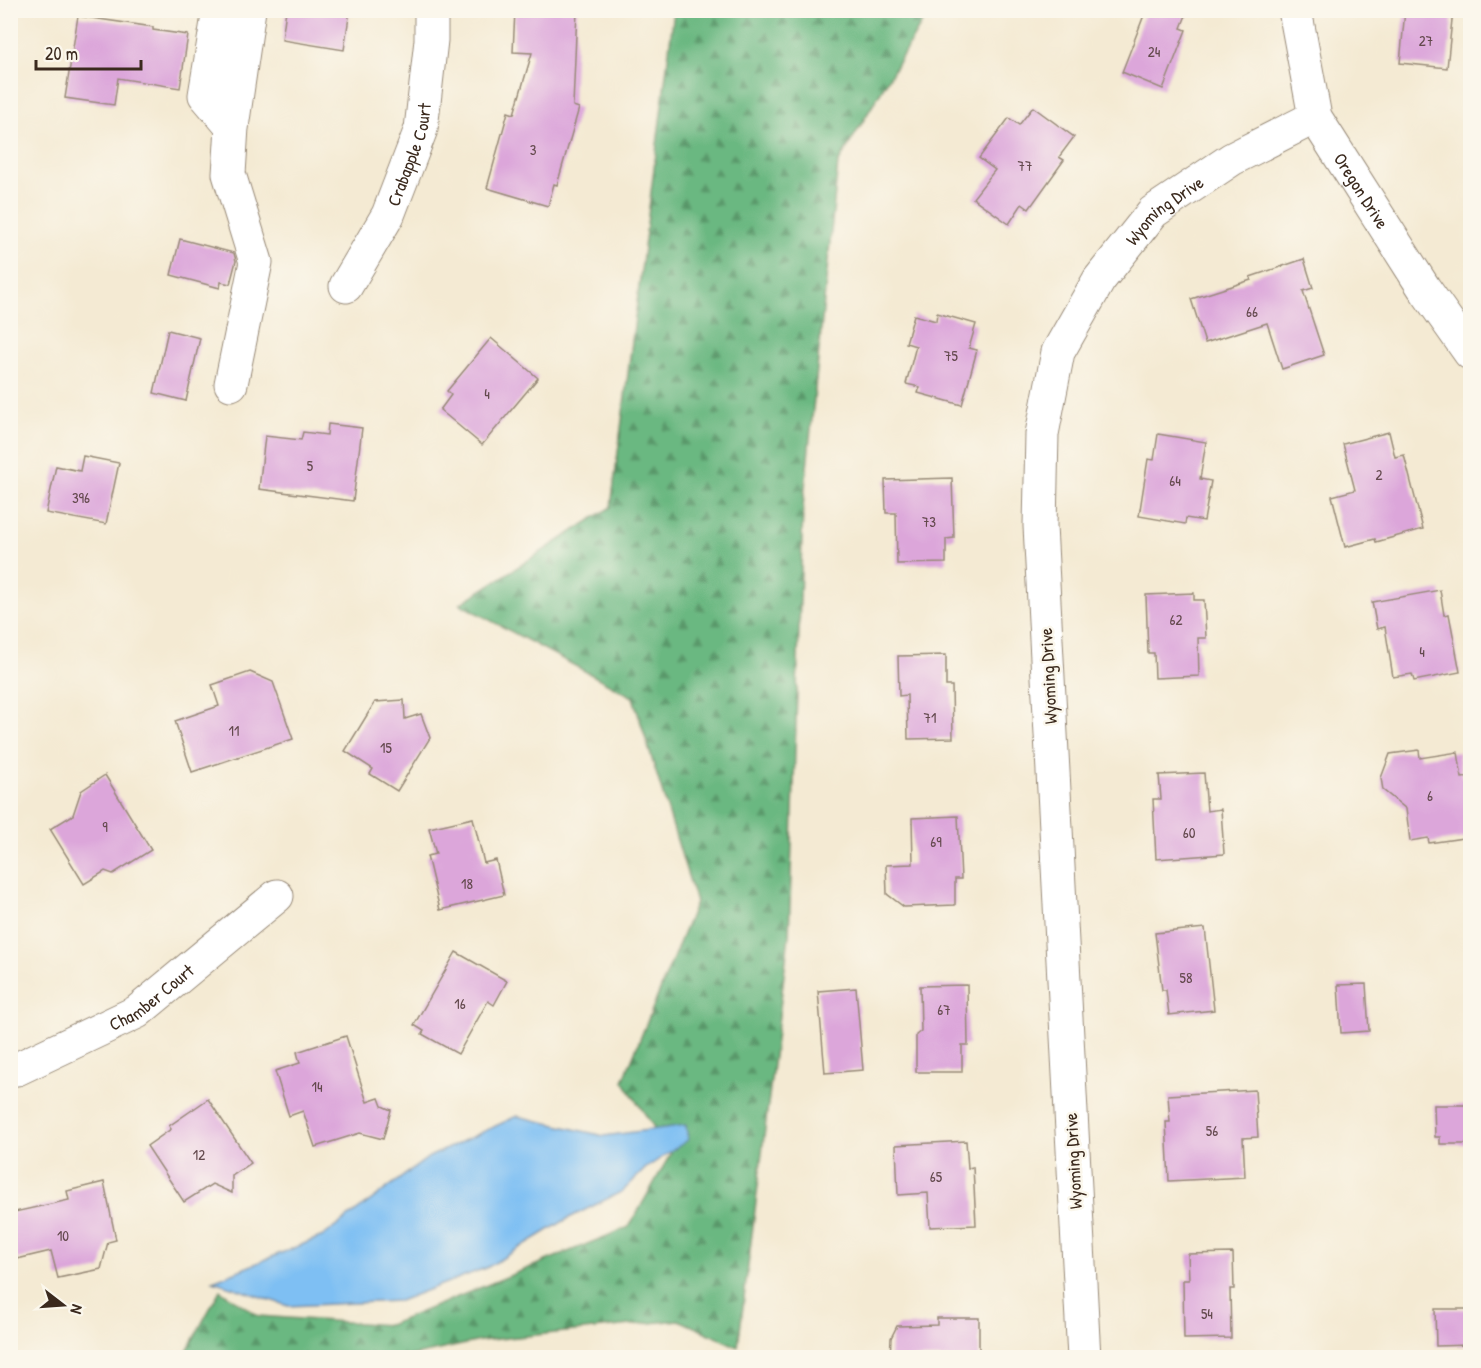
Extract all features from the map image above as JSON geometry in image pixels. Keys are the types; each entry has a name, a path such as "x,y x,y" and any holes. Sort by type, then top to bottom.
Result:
{"street":[{"path":"219,10 205,95 232,127"},
{"path":"231,384 256,262 229,174 232,127 249,10"},
{"name":"Crabapple Court","path":"346,286 388,215 421,129 431,40 431,10"},
{"name":"Oregon Drive","path":"1295,10 1315,117 1424,288 1470,353"},
{"name":"Wyoming Drive","path":"1084,1358 1040,526 1042,434 1058,352 1099,280 1153,212 1233,159 1315,117"},
{"name":"Chamber Court","path":"10,1070 17,1069 137,1012 277,896"}],"green space":[{"path":"674,11 929,11 838,163 803,507 789,935 738,1347 679,1320 480,1341 406,1357 183,1358 220,1290 259,1316 389,1325 629,1227 671,1153 623,1081 696,902 633,697 460,604 611,507"}],"water":[{"path":"517,1116 604,1136 686,1125 688,1140 646,1168 623,1191 567,1219 488,1267 399,1301 288,1306 213,1281 323,1236 429,1157"}],"building":[{"path":"286,10 350,10 344,50 282,40"},
{"path":"515,10 577,10 573,106 579,108 557,185 554,184 548,206 487,188 508,112 514,114 532,53 513,52"},
{"path":"1146,10 1188,10 1181,28 1186,30 1163,89 1122,72"},
{"path":"1405,10 1453,10 1447,68 1400,63"},
{"path":"78,16 153,27 153,30 188,35 180,88 118,78 114,105 65,98"},
{"path":"1033,107 1074,137 1059,157 1064,160 1029,209 1022,204 1009,224 973,198 995,170 979,158 1009,118 1019,125"},
{"path":"180,239 234,253 236,261 230,284 221,282 220,288 171,275"},
{"path":"1304,259 1313,288 1303,291 1324,355 1282,369 1267,323 1205,343 1191,299 1251,280 1250,277"},
{"path":"937,313 976,324 969,348 977,350 962,405 918,393 920,387 906,384 916,346 906,343 914,315 936,321"},
{"path":"168,330 200,338 186,401 154,393"},
{"path":"491,338 538,378 482,445 440,410 451,395 447,391"},
{"path":"328,424 362,428 353,501 259,489 265,436 301,440 303,432 327,435"},
{"path":"1389,432 1395,457 1404,455 1423,529 1376,542 1375,539 1345,547 1332,496 1355,490 1343,444"},
{"path":"1158,434 1206,442 1200,479 1211,481 1204,521 1186,518 1185,524 1139,516 1148,459 1154,460"},
{"path":"83,456 119,463 106,524 46,513 56,466 80,471"},
{"path":"952,478 954,538 946,539 946,563 897,564 896,513 886,513 885,480"},
{"path":"1440,590 1444,615 1449,614 1460,672 1414,681 1412,674 1393,677 1385,627 1377,629 1372,602"},
{"path":"1194,593 1194,600 1204,600 1206,638 1198,638 1199,676 1155,678 1154,653 1148,653 1146,595"},
{"path":"946,655 946,686 952,686 953,738 908,739 907,695 899,696 898,656"},
{"path":"250,672 273,682 293,739 192,772 175,721 219,706 212,685"},
{"path":"404,700 405,719 421,714 430,738 397,791 370,774 373,769 345,751 375,702"},
{"path":"1419,750 1420,758 1458,752 1462,778 1470,777 1470,837 1429,843 1428,838 1410,841 1406,809 1383,790 1381,778 1390,754"},
{"path":"1204,773 1207,811 1221,809 1224,854 1156,859 1153,799 1161,799 1159,775"},
{"path":"105,775 151,850 113,874 105,871 84,884 50,829 73,815 81,791"},
{"path":"958,816 961,879 955,879 955,905 904,907 887,894 886,865 913,864 912,818"},
{"path":"473,818 484,863 496,860 504,895 440,910 427,856 436,854 429,828"},
{"path":"1205,928 1214,1010 1169,1015 1166,990 1162,990 1155,933"},
{"path":"456,952 507,981 494,1005 488,1001 458,1054 422,1034 424,1031 414,1025"},
{"path":"1366,984 1369,1031 1341,1033 1338,985"},
{"path":"967,985 968,1045 962,1045 962,1072 916,1072 916,1035 921,1031 920,986"},
{"path":"856,988 863,1070 825,1073 818,991"},
{"path":"346,1036 367,1102 379,1098 382,1106 391,1110 383,1139 360,1133 315,1147 303,1111 289,1116 275,1071 300,1063 297,1052"},
{"path":"1255,1090 1258,1137 1243,1138 1245,1177 1169,1181 1166,1122 1170,1122 1168,1095"},
{"path":"208,1099 251,1163 232,1176 232,1193 212,1184 184,1202 147,1146 171,1129 169,1126"},
{"path":"1434,1105 1470,1105 1470,1144 1440,1144 1440,1137 1435,1137"},
{"path":"966,1141 968,1168 973,1167 976,1225 930,1227 928,1193 898,1195 896,1145"},
{"path":"104,1182 116,1240 108,1242 101,1269 58,1278 51,1251 17,1259 10,1229 10,1213 69,1200 67,1191"},
{"path":"1233,1253 1234,1289 1230,1289 1231,1338 1184,1339 1183,1280 1189,1280 1188,1254"},
{"path":"1435,1309 1470,1309 1470,1345 1436,1346"},
{"path":"937,1318 979,1318 979,1358 890,1358 891,1338 897,1326 937,1325"}]}
